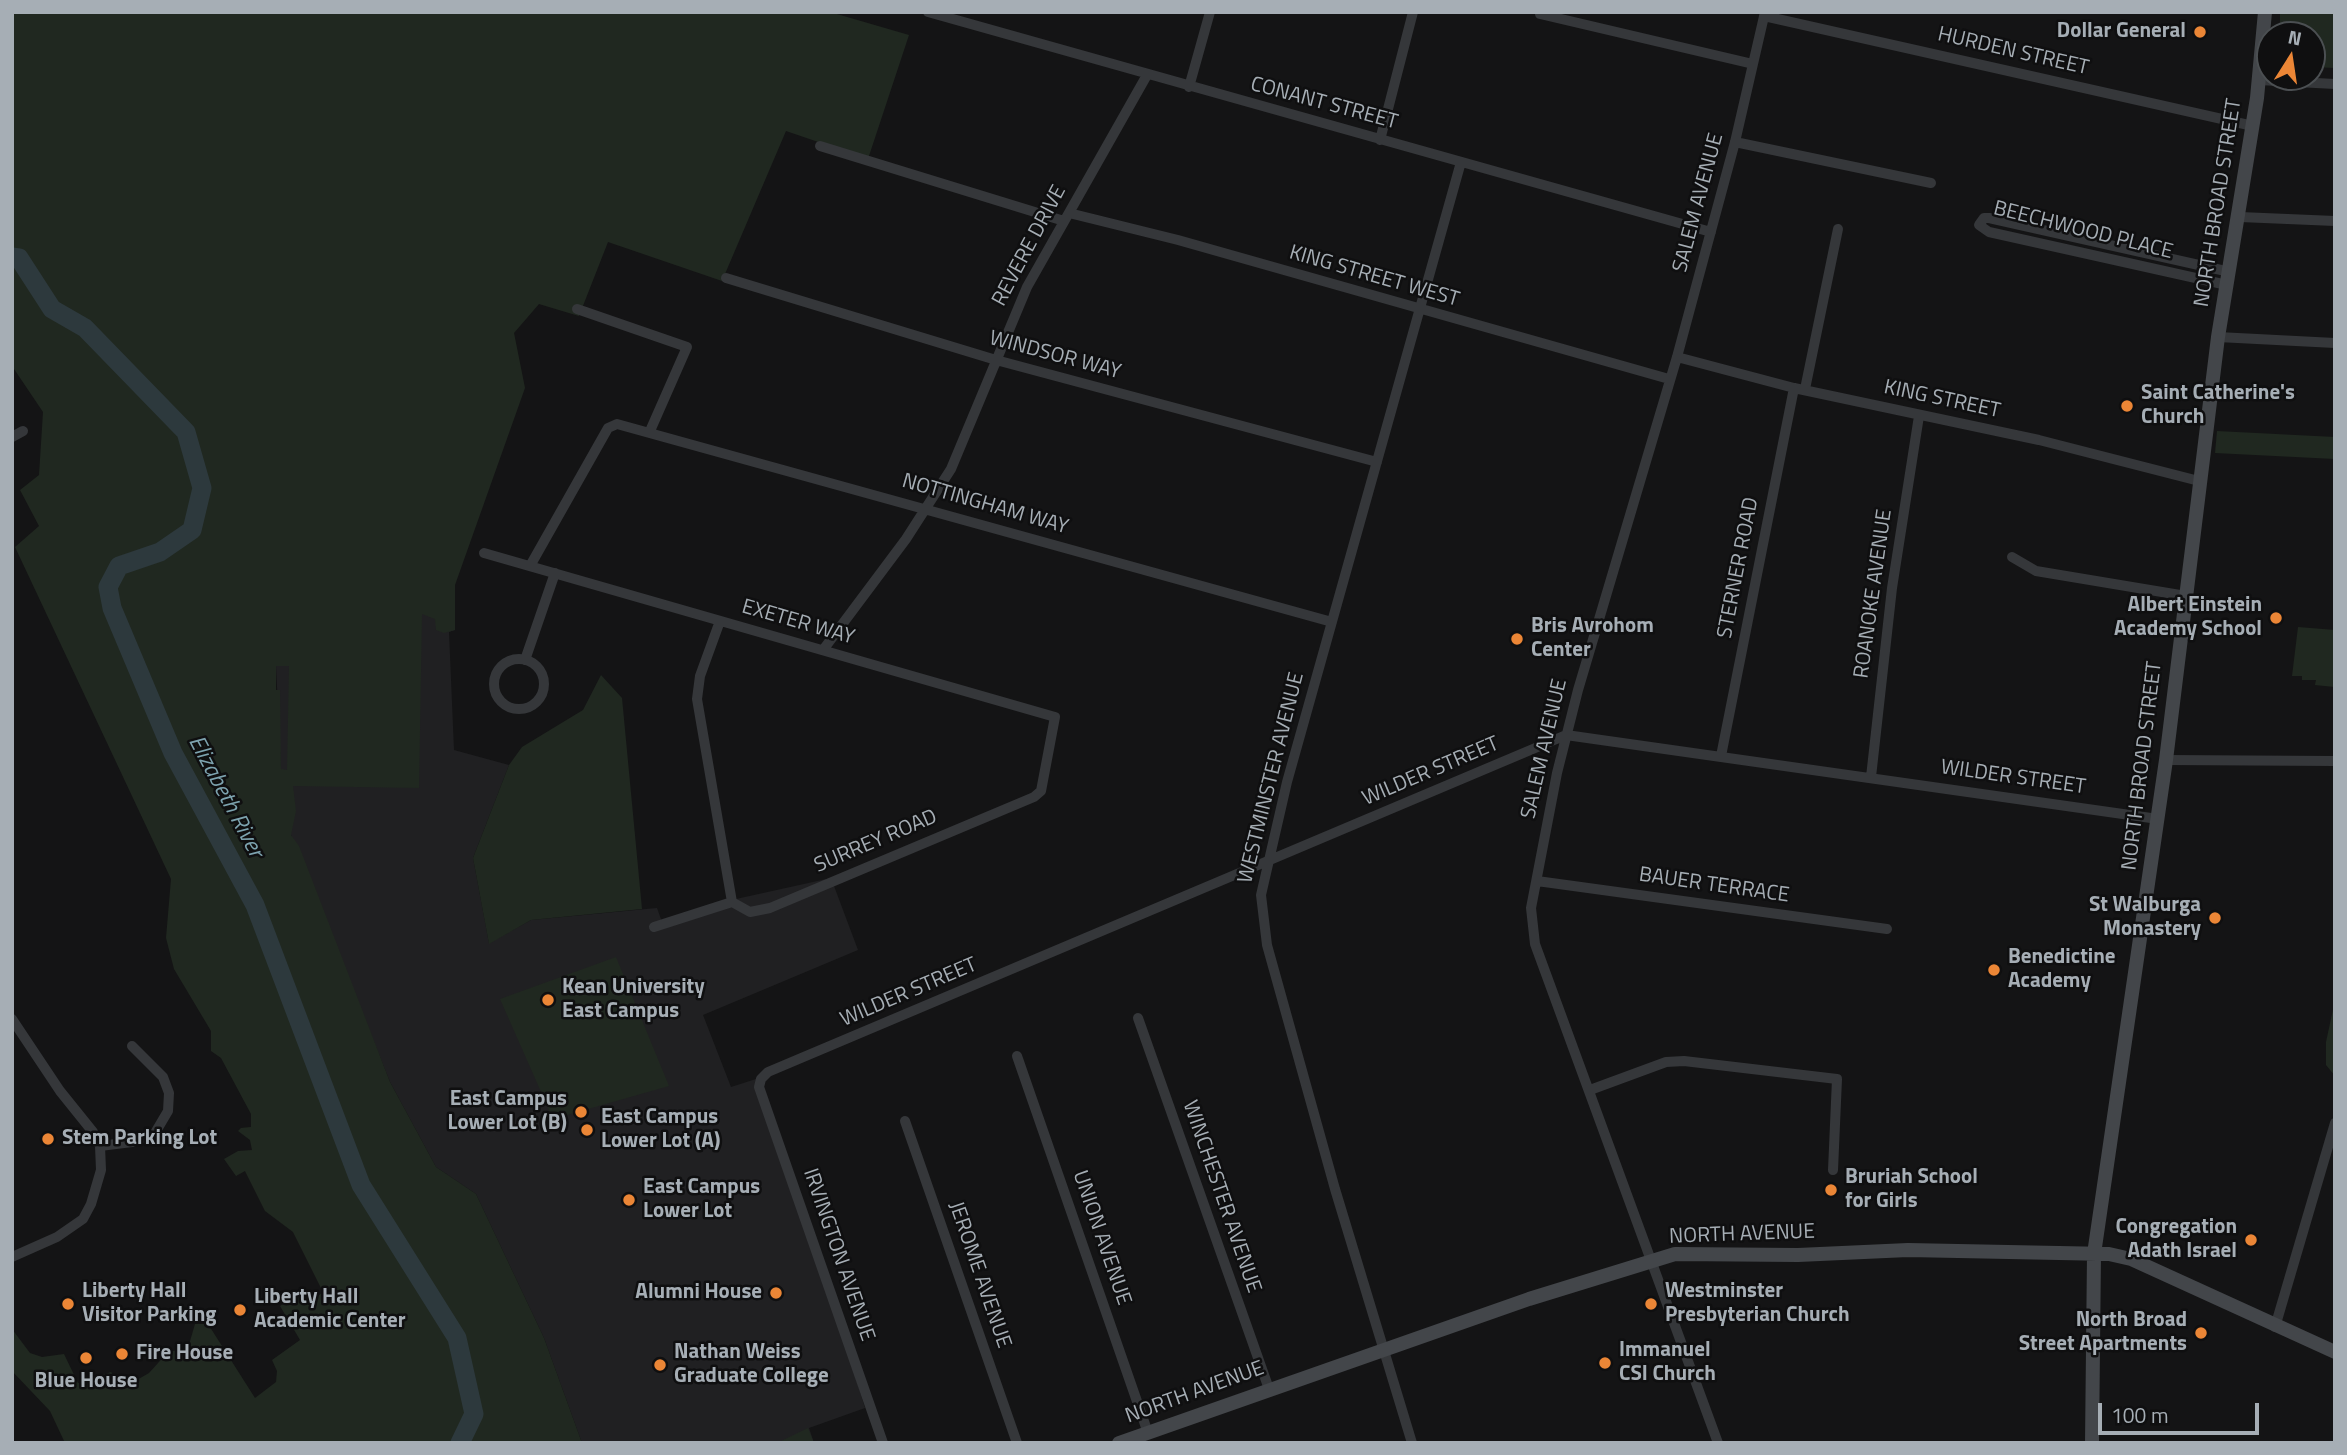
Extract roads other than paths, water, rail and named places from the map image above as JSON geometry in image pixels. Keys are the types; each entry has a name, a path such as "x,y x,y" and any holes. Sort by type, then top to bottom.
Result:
{"main road":[{"name":"NORTH BROAD STREET","path":"2092,1443 2094,1254 2166,760 2218,337 2240,217 2258,91"},
{"name":"NORTH AVENUE","path":"1119,1443 1385,1349 1675,1254 1798,1255 1908,1250 2094,1254 2131,1259 2275,1327 2335,1352"}],"street":[{"name":"CONANT STREET","path":"928,12 955,16 1147,75 1711,232"},
{"path":"1189,87 1210,12"},
{"path":"1380,140 1413,12"},
{"path":"1539,14 1753,64"},
{"name":"SALEM AVENUE","path":"1720,1443 1535,944 1531,908 1566,735 1594,630 1677,357 1735,142 1765,14"},
{"name":"HURDEN STREET","path":"1765,14 2253,126"},
{"name":"REVERE DRIVE","path":"823,650 925,508 967,435 1027,287 1147,75"},
{"path":"1735,142 1931,183"},
{"name":"KING STREET WEST","path":"820,146 1066,217 1178,240 1419,311 1669,379"},
{"name":"WESTMINSTER AVENUE","path":"1412,1443 1335,1189 1267,945 1261,895 1266,862 1461,162"},
{"path":"2240,217 2335,221"},
{"name":"BEECHWOOD PLACE","path":"1984,218 1989,218 2139,252 2229,279 2136,264 2057,247 1989,232 1979,225 1984,218"},
{"name":"STERNER ROAD","path":"1721,756 1799,388 1838,229"},
{"path":"2057,247 2060,234"},
{"path":"2136,264 2139,252"},
{"name":"WINDSOR WAY","path":"726,278 996,360 1377,462"},
{"path":"577,309 687,347 650,431"},
{"path":"2218,337 2335,343"},
{"name":"KING STREET","path":"1677,357 1919,416 2039,440 2199,481"},
{"name":"ROANOKE AVENUE","path":"1871,777 1892,588 1919,416"},
{"name":"NOTTINGHAM WAY","path":"530,566 608,428 617,424 629,425 1332,622"},
{"path":"12,437 23,431"},
{"name":"EXETER WAY","path":"484,553 1055,718"},
{"path":"2012,557 2036,571 2186,596"},
{"path":"525,660 555,573"},
{"path":"654,927 732,902 697,699 700,676 720,621"},
{"path":"525,660 542,674 543,689 529,706 514,708 496,694 495,678 498,671 509,661 525,660"},
{"name":"SURREY ROAD","path":"732,902 750,912 770,908 1034,797 1041,791 1055,718"},
{"name":"WILDER STREET","path":"761,1079 768,1072 1566,735 2158,818"},
{"path":"2166,760 2335,761"},
{"name":"BAUER TERRACE","path":"1536,881 1887,929"},
{"name":"WINCHESTER AVENUE","path":"1138,1018 1269,1389"},
{"path":"12,1019 60,1091 80,1113 100,1146 98,1183 83,1219 57,1237 12,1257"},
{"path":"100,1146 132,1142 155,1133 168,1111 169,1093 163,1077 132,1046"},
{"name":"UNION AVENUE","path":"1017,1056 1142,1437"},
{"path":"1590,1090 1666,1062 1684,1061 1837,1080 1833,1170"},
{"name":"IRVINGTON AVENUE","path":"761,1079 760,1087 883,1443"},
{"name":"JEROME AVENUE","path":"905,1121 1017,1443"},
{"path":"2275,1327 2335,1123"}],"waterway":[{"name":"Elizabeth River","path":"12,257 19,258 52,309 85,328 186,432 202,488 192,530 160,552 119,566 108,587 112,608 173,753 255,905 361,1185 457,1338 474,1414 460,1443"}],"place":[{"name":"Dollar General","path":"2200,32"},
{"name":"Saint Catherine's Church","path":"2127,406"},
{"name":"Albert Einstein Academy School","path":"2276,618"},
{"name":"Bris Avrohom Center","path":"1517,639"},
{"name":"St Walburga Monastery","path":"2215,918"},
{"name":"Benedictine Academy","path":"1994,970"},
{"name":"Kean University East Campus","path":"548,1000"},
{"name":"East Campus Lower Lot (B)","path":"581,1112"},
{"name":"East Campus Lower Lot (A)","path":"587,1130"},
{"name":"Stem Parking Lot","path":"48,1139"},
{"name":"Bruriah School for Girls","path":"1831,1190"},
{"name":"East Campus Lower Lot","path":"629,1200"},
{"name":"Congregation Adath Israel","path":"2251,1240"},
{"name":"Alumni House","path":"776,1293"},
{"name":"Liberty Hall Visitor Parking","path":"68,1304"},
{"name":"Westminster Presbyterian Church","path":"1651,1304"},
{"name":"Liberty Hall Academic Center","path":"240,1310"},
{"name":"North Broad Street Apartments","path":"2201,1333"},
{"name":"Fire House","path":"122,1354"},
{"name":"Blue House","path":"86,1358"},
{"name":"Immanuel CSI Church","path":"1605,1363"},
{"name":"Nathan Weiss Graduate College","path":"660,1365"}]}
